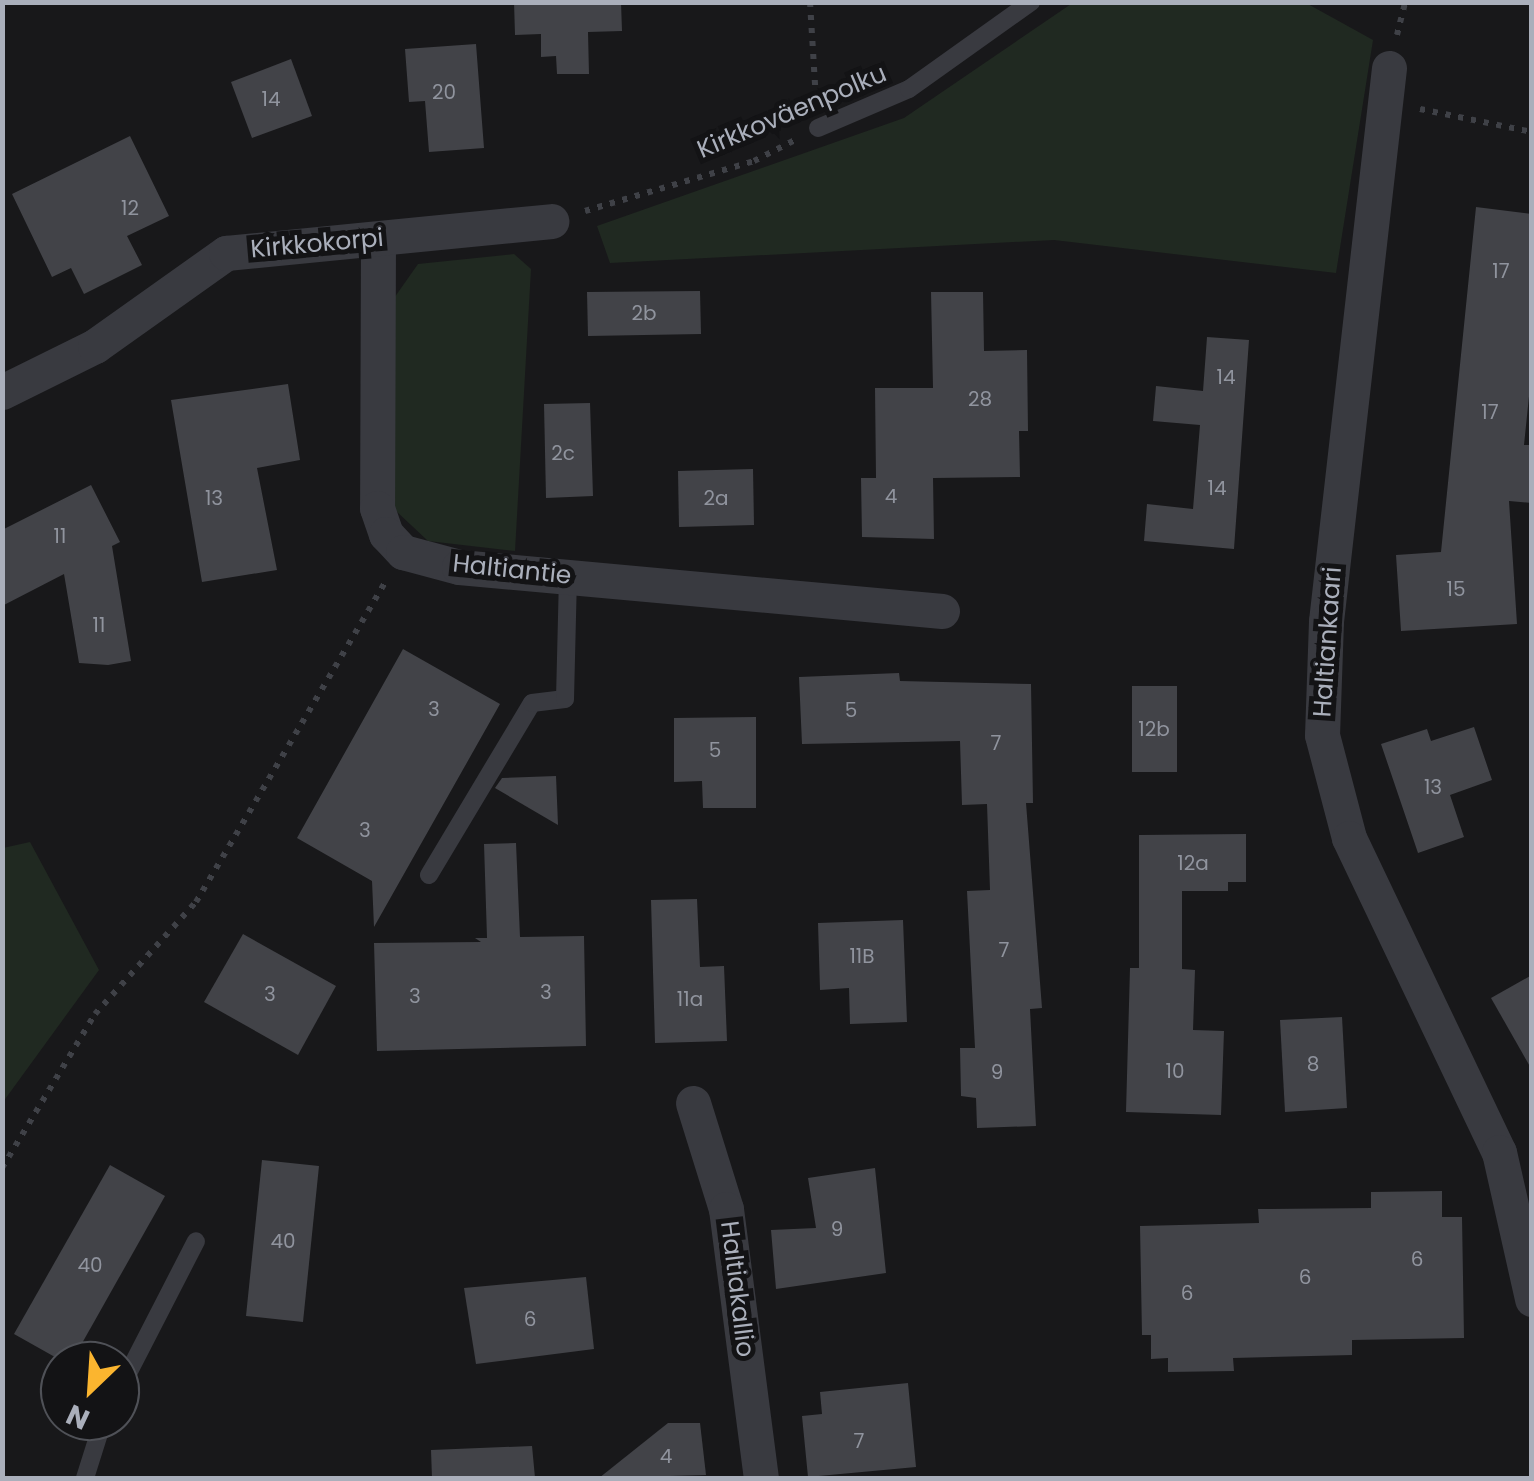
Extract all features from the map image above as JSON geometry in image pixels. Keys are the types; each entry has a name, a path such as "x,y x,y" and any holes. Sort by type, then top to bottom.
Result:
{"street":[{"name":"Haltiankaari","path":"1387,85 1326,621 1322,735 1349,838 1499,1152 1532,1299"},
{"name":"Kirkkokorpi","path":"2,392 95,346 226,253 551,220"},
{"path":"378,239 376,508 386,534 403,552"},
{"name":"Haltiantie","path":"403,552 459,567 942,611"},
{"name":"Haltiakallio","path":"693,1104 726,1209 761,1478"}],"lane":[{"name":"Kirkkoväenpolku","path":"818,128 909,89 1031,2"},
{"path":"429,876 532,703 565,700 568,576"},
{"path":"140,1350 196,1241"},
{"path":"85,1478 97,1441"}],"path":[{"path":"810,2 818,128"},
{"path":"1387,85 1532,132"},
{"name":"Kirkkoväenpolku","path":"551,220 754,161 818,128"},
{"path":"2,1168 95,1014 196,902 403,552"}],"shaded area":[{"path":"1074,2 1306,3 1373,40 1336,273 1054,240 610,263 597,226 904,118"},
{"path":"514,254 531,269 515,551 428,541 395,510 392,301 418,264"},
{"path":"30,842 99,970 3,1102 3,848"}],"building":[{"path":"514,2 621,2 622,31 588,32 589,74 557,74 556,56 541,57 541,34 515,35"},
{"path":"476,44 484,148 429,152 425,101 409,102 405,49"},
{"path":"291,59 312,116 252,138 231,82"},
{"path":"130,136 169,216 127,236 142,265 84,294 71,268 52,277 12,194"},
{"path":"1476,207 1532,214 1532,367 1524,445 1532,445 1532,503 1509,501 1517,624 1401,631 1396,555 1441,552"},
{"path":"700,291 701,334 588,336 587,292"},
{"path":"931,292 983,292 984,351 1027,350 1028,431 1019,431 1020,477 933,478 934,539 862,537 861,478 876,478 875,388 933,388"},
{"path":"1207,337 1249,340 1234,549 1144,541 1147,504 1193,509 1200,425 1153,421 1156,386 1203,391"},
{"path":"288,384 300,460 257,468 277,570 202,582 171,400"},
{"path":"590,403 593,496 546,498 544,404"},
{"path":"753,469 754,525 679,527 678,471"},
{"path":"91,485 120,542 112,546 131,661 108,665 79,663 64,574 2,606 2,530"},
{"path":"403,649 500,704 374,927 372,881 297,838"},
{"path":"899,673 900,681 1031,684 1033,803 1026,803 1042,1008 1030,1009 1036,1126 977,1128 976,1098 961,1096 960,1048 975,1048 967,891 990,890 987,804 962,805 960,741 802,744 799,677"},
{"path":"1132,686 1177,686 1177,772 1132,772"},
{"path":"756,717 756,808 703,808 702,781 674,782 674,718"},
{"path":"1474,727 1492,780 1450,795 1464,837 1418,853 1381,744 1427,729 1431,741"},
{"path":"556,776 558,825 495,788 502,778"},
{"path":"1246,834 1246,882 1228,882 1228,891 1182,891 1182,969 1195,970 1193,1030 1224,1031 1221,1115 1126,1112 1130,968 1139,968 1139,835"},
{"path":"516,843 520,937 584,936 586,1046 377,1051 374,943 481,942 475,938 487,938 484,844"},
{"path":"697,899 700,967 724,966 727,1041 655,1043 651,900"},
{"path":"903,920 907,1022 850,1024 849,988 820,990 818,923"},
{"path":"243,934 336,986 298,1055 204,1002"},
{"path":"1532,975 1532,1070 1491,998"},
{"path":"1342,1017 1347,1108 1285,1112 1280,1020"},
{"path":"262,1160 319,1166 303,1322 246,1316"},
{"path":"110,1165 165,1196 83,1341 40,1341 40,1349 14,1334"},
{"path":"875,1168 886,1273 776,1289 771,1230 816,1228 808,1178"},
{"path":"1442,1191 1442,1217 1462,1217 1464,1338 1352,1340 1352,1355 1233,1358 1234,1371 1168,1372 1168,1358 1151,1359 1151,1335 1142,1335 1140,1226 1259,1223 1258,1209 1371,1208 1371,1192"},
{"path":"586,1277 594,1349 476,1364 464,1288"},
{"path":"908,1383 916,1467 808,1477 802,1416 822,1414 820,1392"},
{"path":"668,1423 700,1423 706,1475 599,1478"},
{"path":"532,1446 535,1478 432,1478 431,1450"}]}
